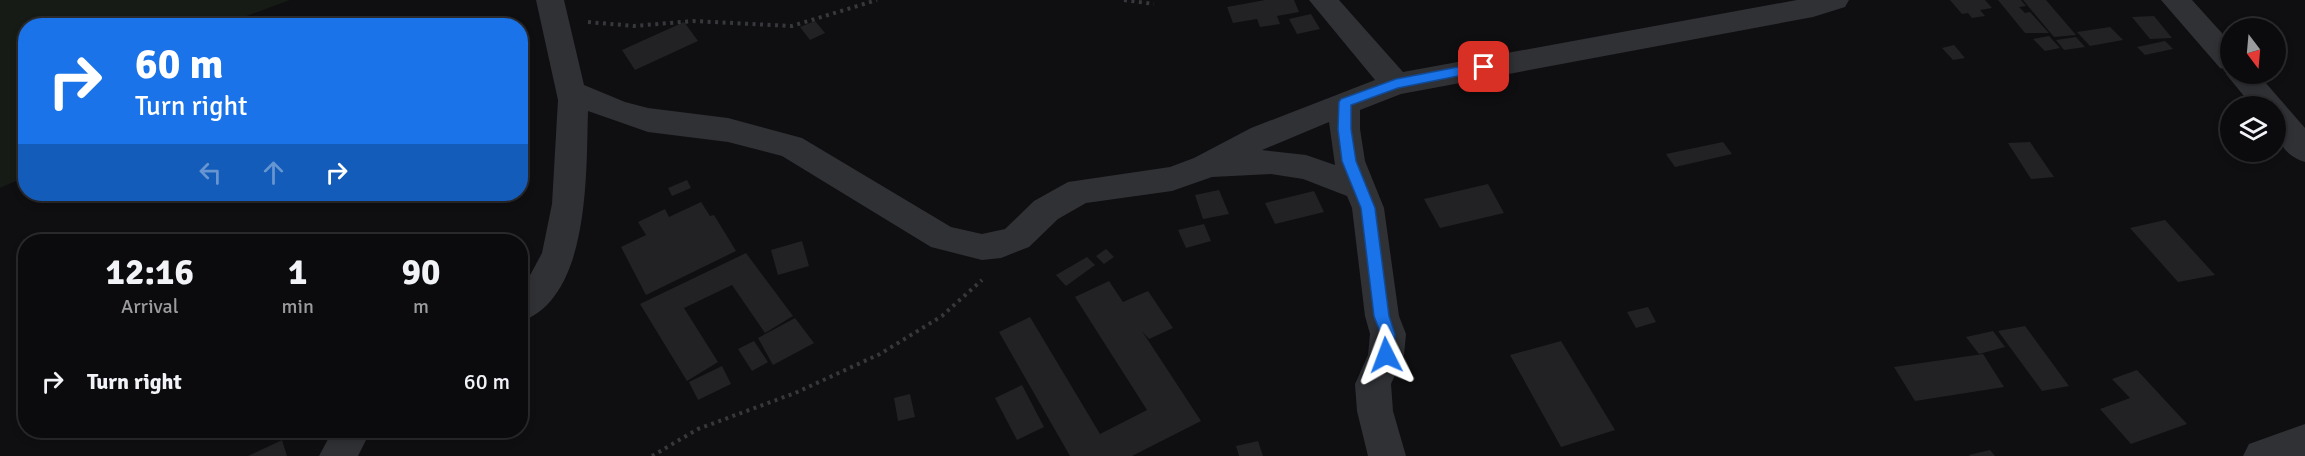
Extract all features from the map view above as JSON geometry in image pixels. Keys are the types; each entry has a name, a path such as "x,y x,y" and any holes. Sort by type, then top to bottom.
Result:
{"street":[{"path":"1323,0 1396,84"},
{"path":"570,91 616,111 648,120 728,130 791,146 943,238 982,247 1001,245 1017,238 1029,229 1046,210 1080,191 1172,179 1205,167 1262,136 1396,84 1813,7 1835,0"},
{"path":"2175,0 2220,49"},
{"path":"528,300 540,289 559,254 568,204 573,100 551,8"},
{"path":"2250,84 2260,96"},
{"path":"1345,102 1344,129 1349,161 1368,208 1382,316 1388,334 1386,355 1373,384 1375,411 1387,456"},
{"path":"2286,126 2305,150"},
{"path":"1205,167 1271,162 1306,167 1359,187"},
{"path":"338,456 348,438"},
{"path":"2262,456 2305,441"}],"path":[{"path":"551,8 595,23 634,26 693,21 792,26 877,0"},
{"path":"1124,0 1154,4"},
{"path":"652,456 698,429 795,393 880,354 942,316 996,267 1017,238"}],"shaded area":[{"path":"0,0 290,0 241,18 18,18 18,180 0,188"}],"building":[{"path":"1265,0 1294,0 1299,12 1277,16 1280,24 1260,27 1257,19 1233,23 1227,7"},
{"path":"1950,0 1985,0 1992,8 1980,10 1985,16 1972,18 1968,13 1962,14"},
{"path":"1998,0 2021,0 2026,6 2019,7 2025,13 2030,12 2049,33 2025,33"},
{"path":"2023,0 2046,0 2076,35 2054,37"},
{"path":"1311,14 1320,29 1297,34 1289,19"},
{"path":"2154,16 2172,38 2150,39 2132,17"},
{"path":"815,21 825,33 810,40 800,27"},
{"path":"684,22 698,41 635,70 622,50"},
{"path":"2110,27 2123,40 2090,46 2077,32"},
{"path":"2049,36 2060,48 2045,51 2033,39"},
{"path":"2076,37 2085,47 2064,50 2056,40"},
{"path":"2165,41 2173,49 2145,55 2137,47"},
{"path":"1954,45 1965,58 1953,60 1942,48"},
{"path":"1723,142 1732,154 1675,167 1666,154"},
{"path":"2030,142 2054,177 2031,179 2008,143"},
{"path":"687,180 691,188 672,196 668,188"},
{"path":"1488,184 1504,213 1440,228 1424,199"},
{"path":"1219,190 1229,214 1203,219 1195,195"},
{"path":"1314,191 1324,212 1275,224 1265,203"},
{"path":"701,202 710,216 714,215 736,251 646,295 621,247 646,235 638,222 665,209 669,217"},
{"path":"2165,220 2215,275 2178,282 2130,228"},
{"path":"1204,224 1211,241 1186,248 1178,230"},
{"path":"802,241 809,266 778,275 771,250"},
{"path":"1106,249 1114,257 1104,264 1096,256"},
{"path":"746,253 793,316 765,333 732,285 684,308 718,362 687,381 640,304"},
{"path":"1087,257 1095,265 1066,286 1056,275"},
{"path":"1109,281 1123,302 1148,291 1173,328 1149,339 1142,331 1201,421 1132,456 1070,456 999,332 1030,317 1100,434 1147,410 1075,297"},
{"path":"1648,307 1656,322 1636,328 1627,312"},
{"path":"795,318 814,343 773,365 758,338"},
{"path":"2025,326 2069,386 2042,391 1998,331"},
{"path":"1993,331 2005,347 1979,354 1966,337"},
{"path":"754,341 768,362 752,371 738,349"},
{"path":"1561,341 1615,430 1561,447 1510,355"},
{"path":"1983,354 2004,387 1915,401 1894,367"},
{"path":"722,366 731,384 698,400 689,382"},
{"path":"2137,370 2187,424 2131,444 2100,409 2130,398 2112,379"},
{"path":"1022,385 1044,427 1017,440 995,398"},
{"path":"910,394 915,417 898,421 894,398"},
{"path":"282,440 287,456 248,456"},
{"path":"1258,441 1263,456 1239,456 1236,446"},
{"path":"1990,450 1995,456 1969,455"}],"route":[{"path":"1386,355 1388,334 1382,316 1368,208 1349,161 1344,129 1345,102 1396,84 1484,67"}]}
